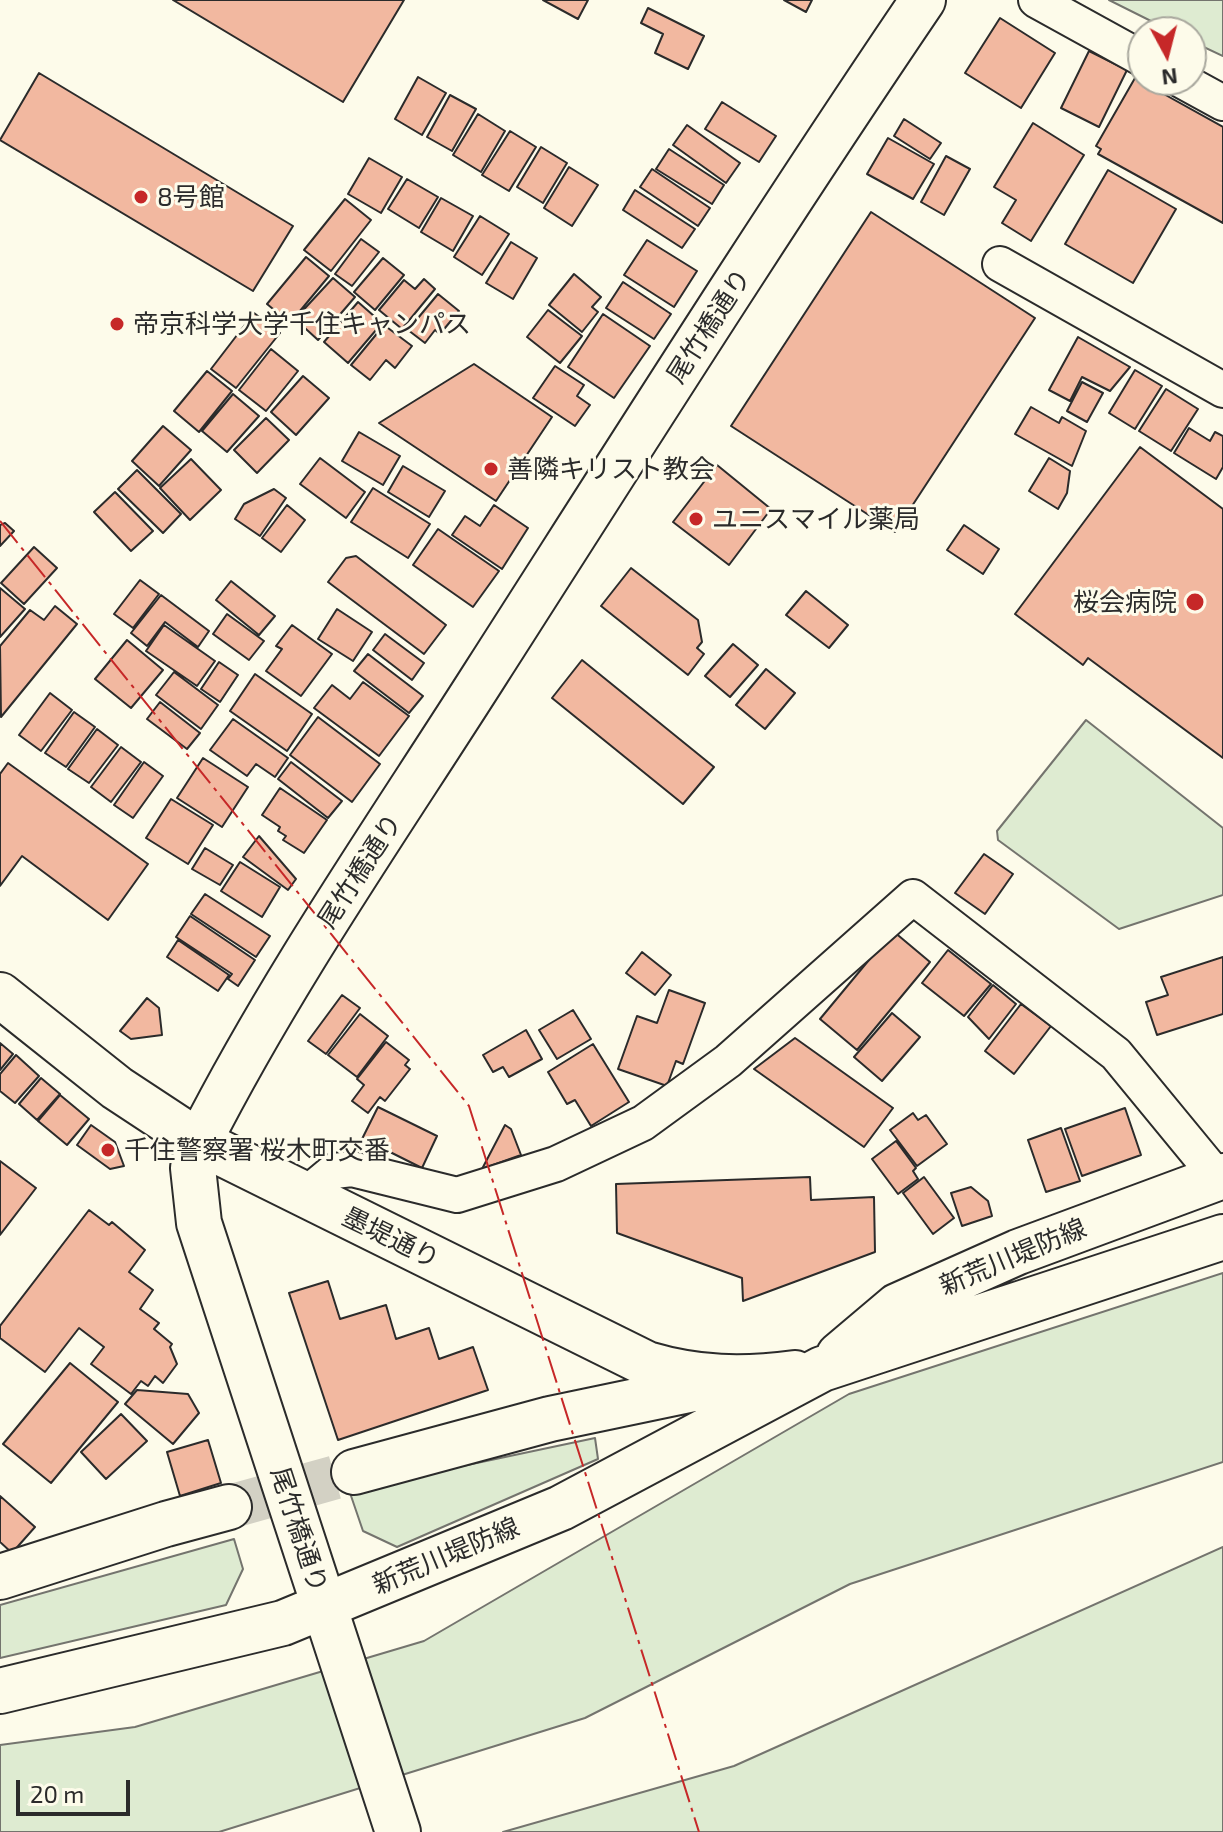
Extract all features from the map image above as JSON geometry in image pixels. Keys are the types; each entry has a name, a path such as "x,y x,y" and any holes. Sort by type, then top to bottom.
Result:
{"main road":[{"name":"尾竹橋通り","path":"398,1832 199,1223 193,1168 199,1142 241,1060 331,916 820,152 923,0"},
{"name":"墨堤通り","path":"0,995 117,1088 199,1142 647,1364 705,1378 742,1380 822,1369"},
{"name":"新荒川堤防線","path":"822,1369 897,1306 1031,1247 1220,1177"},
{"name":"新荒川堤防線","path":"0,1691 231,1638 324,1607 561,1508 822,1369 1223,1237"},
{"path":"354,1472 550,1419 742,1380"},
{"path":"0,1577 138,1532 229,1507"}],"street":[{"path":"1036,0 1127,50"},
{"path":"1000,264 1223,390"},
{"path":"304,1196 334,1171 352,1169 457,1195 556,1164 643,1123 728,1061 913,897 1116,1054 1220,1177"}],"green space":[{"path":"1109,0 1223,0 1223,56 1207,48 1207,16 1141,16"},
{"path":"1086,720 1223,828 1223,895 1119,929 998,840 997,831"},
{"path":"1223,1273 1223,1462 850,1584 585,1718 219,1832 0,1832 0,1745 135,1727 424,1641 849,1394"},
{"path":"595,1438 598,1459 397,1547 363,1531 349,1490"},
{"path":"234,1539 243,1569 226,1605 0,1658 0,1605"},
{"path":"1223,1547 1223,1832 503,1832 734,1766"}],"building":[{"path":"173,0 404,0 343,102"},
{"path":"543,0 588,0 578,19"},
{"path":"784,0 812,0 806,12"},
{"path":"648,8 704,36 688,69 655,53 663,34 641,23"},
{"path":"1000,18 1055,53 1021,108 965,73"},
{"path":"1089,51 1127,70 1099,127 1061,108"},
{"path":"39,73 293,226 253,291 0,140"},
{"path":"418,77 446,93 422,135 395,119"},
{"path":"1127,92 1127,96 1167,96 1223,127 1223,223 1098,154 1101,149 1096,146"},
{"path":"450,95 476,109 452,151 427,137"},
{"path":"722,102 776,136 759,162 705,129"},
{"path":"478,114 505,131 481,172 453,155"},
{"path":"904,119 941,143 930,159 894,136"},
{"path":"1033,123 1084,155 1031,241 1002,223 1016,200 994,187"},
{"path":"687,125 740,163 726,183 673,145"},
{"path":"510,131 536,147 509,191 482,175"},
{"path":"888,138 934,164 913,199 867,174"},
{"path":"541,147 567,163 543,203 517,187"},
{"path":"669,149 724,185 712,204 656,169"},
{"path":"946,156 970,169 944,215 921,202"},
{"path":"369,158 402,177 381,213 348,194"},
{"path":"569,167 598,185 572,226 544,208"},
{"path":"652,169 710,208 698,226 640,187"},
{"path":"1108,170 1176,209 1133,283 1065,244"},
{"path":"407,179 438,197 419,228 388,209"},
{"path":"635,190 695,229 682,248 623,210"},
{"path":"441,198 473,216 453,251 421,232"},
{"path":"345,199 371,220 331,271 304,250"},
{"path":"871,212 1035,318 895,532 731,426"},
{"path":"480,216 509,234 482,275 454,257"},
{"path":"361,239 379,252 352,286 335,274"},
{"path":"647,240 697,271 674,307 624,275"},
{"path":"511,242 537,258 513,299 486,283"},
{"path":"306,257 329,276 290,323 267,304"},
{"path":"383,258 404,275 375,310 354,292"},
{"path":"574,274 601,297 592,307 598,312 582,332 549,305"},
{"path":"333,278 355,297 318,340 295,319"},
{"path":"424,279 435,289 402,329 379,310 404,280 415,289"},
{"path":"623,282 671,314 654,339 606,308"},
{"path":"438,294 459,311 440,334 435,330 425,343 408,330"},
{"path":"358,302 382,323 348,363 324,342"},
{"path":"548,310 582,336 560,363 527,337"},
{"path":"254,313 280,333 236,388 211,369"},
{"path":"603,314 650,346 614,398 568,367"},
{"path":"384,325 412,346 395,368 386,360 370,380 351,365"},
{"path":"1078,337 1130,367 1110,391 1082,377 1070,401 1049,390"},
{"path":"271,349 298,371 266,411 239,390"},
{"path":"474,364 552,417 496,501 379,423"},
{"path":"555,366 584,385 577,396 590,405 575,426 533,398"},
{"path":"1135,370 1162,386 1135,429 1109,413"},
{"path":"207,371 232,391 199,432 174,411"},
{"path":"303,376 329,398 296,435 271,412"},
{"path":"1082,382 1103,393 1087,422 1067,411"},
{"path":"1166,389 1198,409 1171,451 1139,431"},
{"path":"233,394 259,416 227,452 202,431"},
{"path":"1031,407 1059,423 1062,417 1086,431 1072,466 1015,434"},
{"path":"266,418 289,440 257,473 234,450"},
{"path":"163,426 191,450 159,486 132,461"},
{"path":"1189,428 1210,441 1215,432 1223,436 1223,467 1216,479 1174,453"},
{"path":"359,432 400,456 383,485 342,461"},
{"path":"1140,447 1223,509 1223,758 1088,658 1083,665 1015,614"},
{"path":"320,458 365,492 346,518 300,484"},
{"path":"1049,458 1070,471 1067,493 1058,509 1029,491"},
{"path":"191,459 221,490 190,520 160,488"},
{"path":"717,465 771,509 729,565 673,522"},
{"path":"403,466 445,491 429,517 388,492"},
{"path":"137,470 181,514 163,533 118,489"},
{"path":"373,488 430,524 408,558 351,522"},
{"path":"274,489 286,498 260,536 235,519 244,504"},
{"path":"115,492 153,531 131,551 94,512"},
{"path":"287,505 305,520 281,552 262,538"},
{"path":"494,505 528,528 502,569 452,535 465,516 480,526"},
{"path":"5,523 14,531 0,546 0,525"},
{"path":"964,525 999,549 983,574 947,550"},
{"path":"438,529 499,571 473,607 413,565"},
{"path":"34,547 57,568 24,604 1,583"},
{"path":"356,556 446,625 424,654 328,582 346,558"},
{"path":"631,568 698,620 702,642 697,648 704,654 688,675 601,606"},
{"path":"140,580 159,594 133,628 114,614"},
{"path":"231,581 275,616 259,635 216,600"},
{"path":"0,588 25,609 0,637"},
{"path":"806,591 848,625 829,648 786,615"},
{"path":"161,595 209,631 198,647 165,622 147,646 131,633"},
{"path":"55,606 77,624 1,717 0,646 30,610 44,620"},
{"path":"337,609 372,632 353,661 318,639"},
{"path":"227,614 264,641 249,660 213,634"},
{"path":"164,625 215,661 197,686 146,651"},
{"path":"292,625 332,654 301,696 266,671 282,649 276,646"},
{"path":"385,634 424,663 412,680 373,650"},
{"path":"127,640 163,670 131,708 95,679"},
{"path":"733,644 758,665 730,697 705,676"},
{"path":"368,654 423,696 409,713 354,671"},
{"path":"582,660 714,767 683,804 552,698"},
{"path":"219,662 238,675 220,702 201,689"},
{"path":"766,669 795,693 765,729 736,705"},
{"path":"174,672 218,705 201,729 156,695"},
{"path":"255,674 312,714 287,751 230,711"},
{"path":"363,682 409,716 379,756 314,708 332,685 350,699"},
{"path":"50,693 72,710 41,751 19,735"},
{"path":"160,702 200,733 187,749 147,719"},
{"path":"74,712 95,727 66,767 45,753"},
{"path":"318,717 380,764 352,802 290,755"},
{"path":"233,719 288,758 275,777 256,764 247,776 210,750"},
{"path":"97,729 118,745 89,783 68,769"},
{"path":"121,747 141,762 111,802 91,787"},
{"path":"203,758 248,787 222,827 177,798"},
{"path":"144,762 163,776 133,818 114,805"},
{"path":"291,762 342,801 328,818 278,779"},
{"path":"8,763 148,864 108,920 22,856 0,886 0,774"},
{"path":"280,788 327,820 304,853 283,840 286,836 278,831 280,827 262,815"},
{"path":"171,799 213,825 188,864 146,838"},
{"path":"259,836 296,879 288,890 243,857"},
{"path":"205,848 233,865 220,885 192,869"},
{"path":"984,854 1013,874 985,914 955,893"},
{"path":"240,862 280,887 262,917 221,891"},
{"path":"205,894 270,936 256,957 191,914"},
{"path":"190,916 255,960 238,986 228,979 232,974 176,937"},
{"path":"893,931 930,962 857,1050 820,1019"},
{"path":"178,940 229,975 218,991 167,957"},
{"path":"948,950 991,984 964,1016 922,983"},
{"path":"642,952 671,975 655,995 626,973"},
{"path":"1223,957 1223,1014 1157,1035 1146,1002 1168,995 1161,977"},
{"path":"993,985 1016,1004 989,1039 968,1017"},
{"path":"669,990 705,1003 683,1064 676,1061 667,1086 618,1069 637,1016 657,1023"},
{"path":"342,995 360,1008 326,1054 308,1041"},
{"path":"147,998 159,1008 162,1035 131,1039 120,1031"},
{"path":"1021,1004 1051,1026 1014,1074 985,1051"},
{"path":"573,1010 591,1039 557,1059 539,1030"},
{"path":"892,1013 920,1037 882,1081 854,1057"},
{"path":"360,1014 388,1036 357,1077 328,1055"},
{"path":"526,1030 542,1059 509,1077 503,1067 493,1072 483,1055"},
{"path":"795,1038 893,1108 864,1147 754,1069"},
{"path":"386,1042 409,1060 405,1065 410,1069 385,1101 380,1097 368,1113 352,1101 364,1085 357,1079"},
{"path":"0,1043 13,1054 0,1070"},
{"path":"593,1044 629,1102 591,1126 575,1100 567,1104 548,1072"},
{"path":"16,1055 39,1076 15,1103 0,1091 0,1074"},
{"path":"41,1078 60,1094 37,1120 19,1104"},
{"path":"60,1095 89,1119 67,1145 38,1121"},
{"path":"378,1107 437,1136 422,1168 384,1149 379,1157 358,1147"},
{"path":"1125,1108 1141,1155 1082,1176 1065,1129"},
{"path":"913,1113 918,1120 926,1115 947,1144 917,1166 890,1130"},
{"path":"91,1125 115,1142 124,1166 110,1169 77,1145"},
{"path":"505,1125 511,1129 521,1155 482,1169"},
{"path":"1061,1128 1080,1181 1046,1192 1028,1140"},
{"path":"896,1141 916,1168 913,1171 918,1179 898,1194 872,1159"},
{"path":"0,1161 36,1188 0,1235"},
{"path":"810,1177 811,1200 874,1197 875,1252 743,1301 742,1278 617,1233 616,1184"},
{"path":"924,1177 954,1218 933,1234 903,1193"},
{"path":"971,1187 988,1201 992,1216 962,1226 951,1193"},
{"path":"89,1210 109,1225 112,1222 145,1250 129,1272 153,1290 140,1309 159,1323 154,1329 172,1344 170,1347 177,1364 163,1383 155,1376 148,1386 141,1381 131,1394 91,1364 104,1347 79,1328 45,1372 0,1338 0,1326"},
{"path":"328,1281 340,1319 386,1305 396,1339 429,1328 439,1359 473,1347 488,1390 338,1440 289,1293"},
{"path":"70,1363 118,1402 51,1483 3,1444"},
{"path":"137,1390 188,1394 199,1413 173,1444 125,1404"},
{"path":"121,1414 147,1441 106,1479 81,1452"},
{"path":"208,1440 221,1483 180,1496 167,1452"},
{"path":"0,1496 35,1527 12,1553 0,1542"}],"tunnel":[{"path":"229,1507 354,1472"}],"power":[{"path":"0,521 469,1106 699,1832"}],"place":[{"name":"8号館","path":"141,197"},
{"name":"帝京科学大学千住キャンパス","path":"117,324"},
{"name":"善隣キリスト教会","path":"491,469"},
{"name":"ユニスマイル薬局","path":"696,519"},
{"name":"桜会病院","path":"1195,602"},
{"name":"千住警察署 桜木町交番","path":"108,1150"}]}
